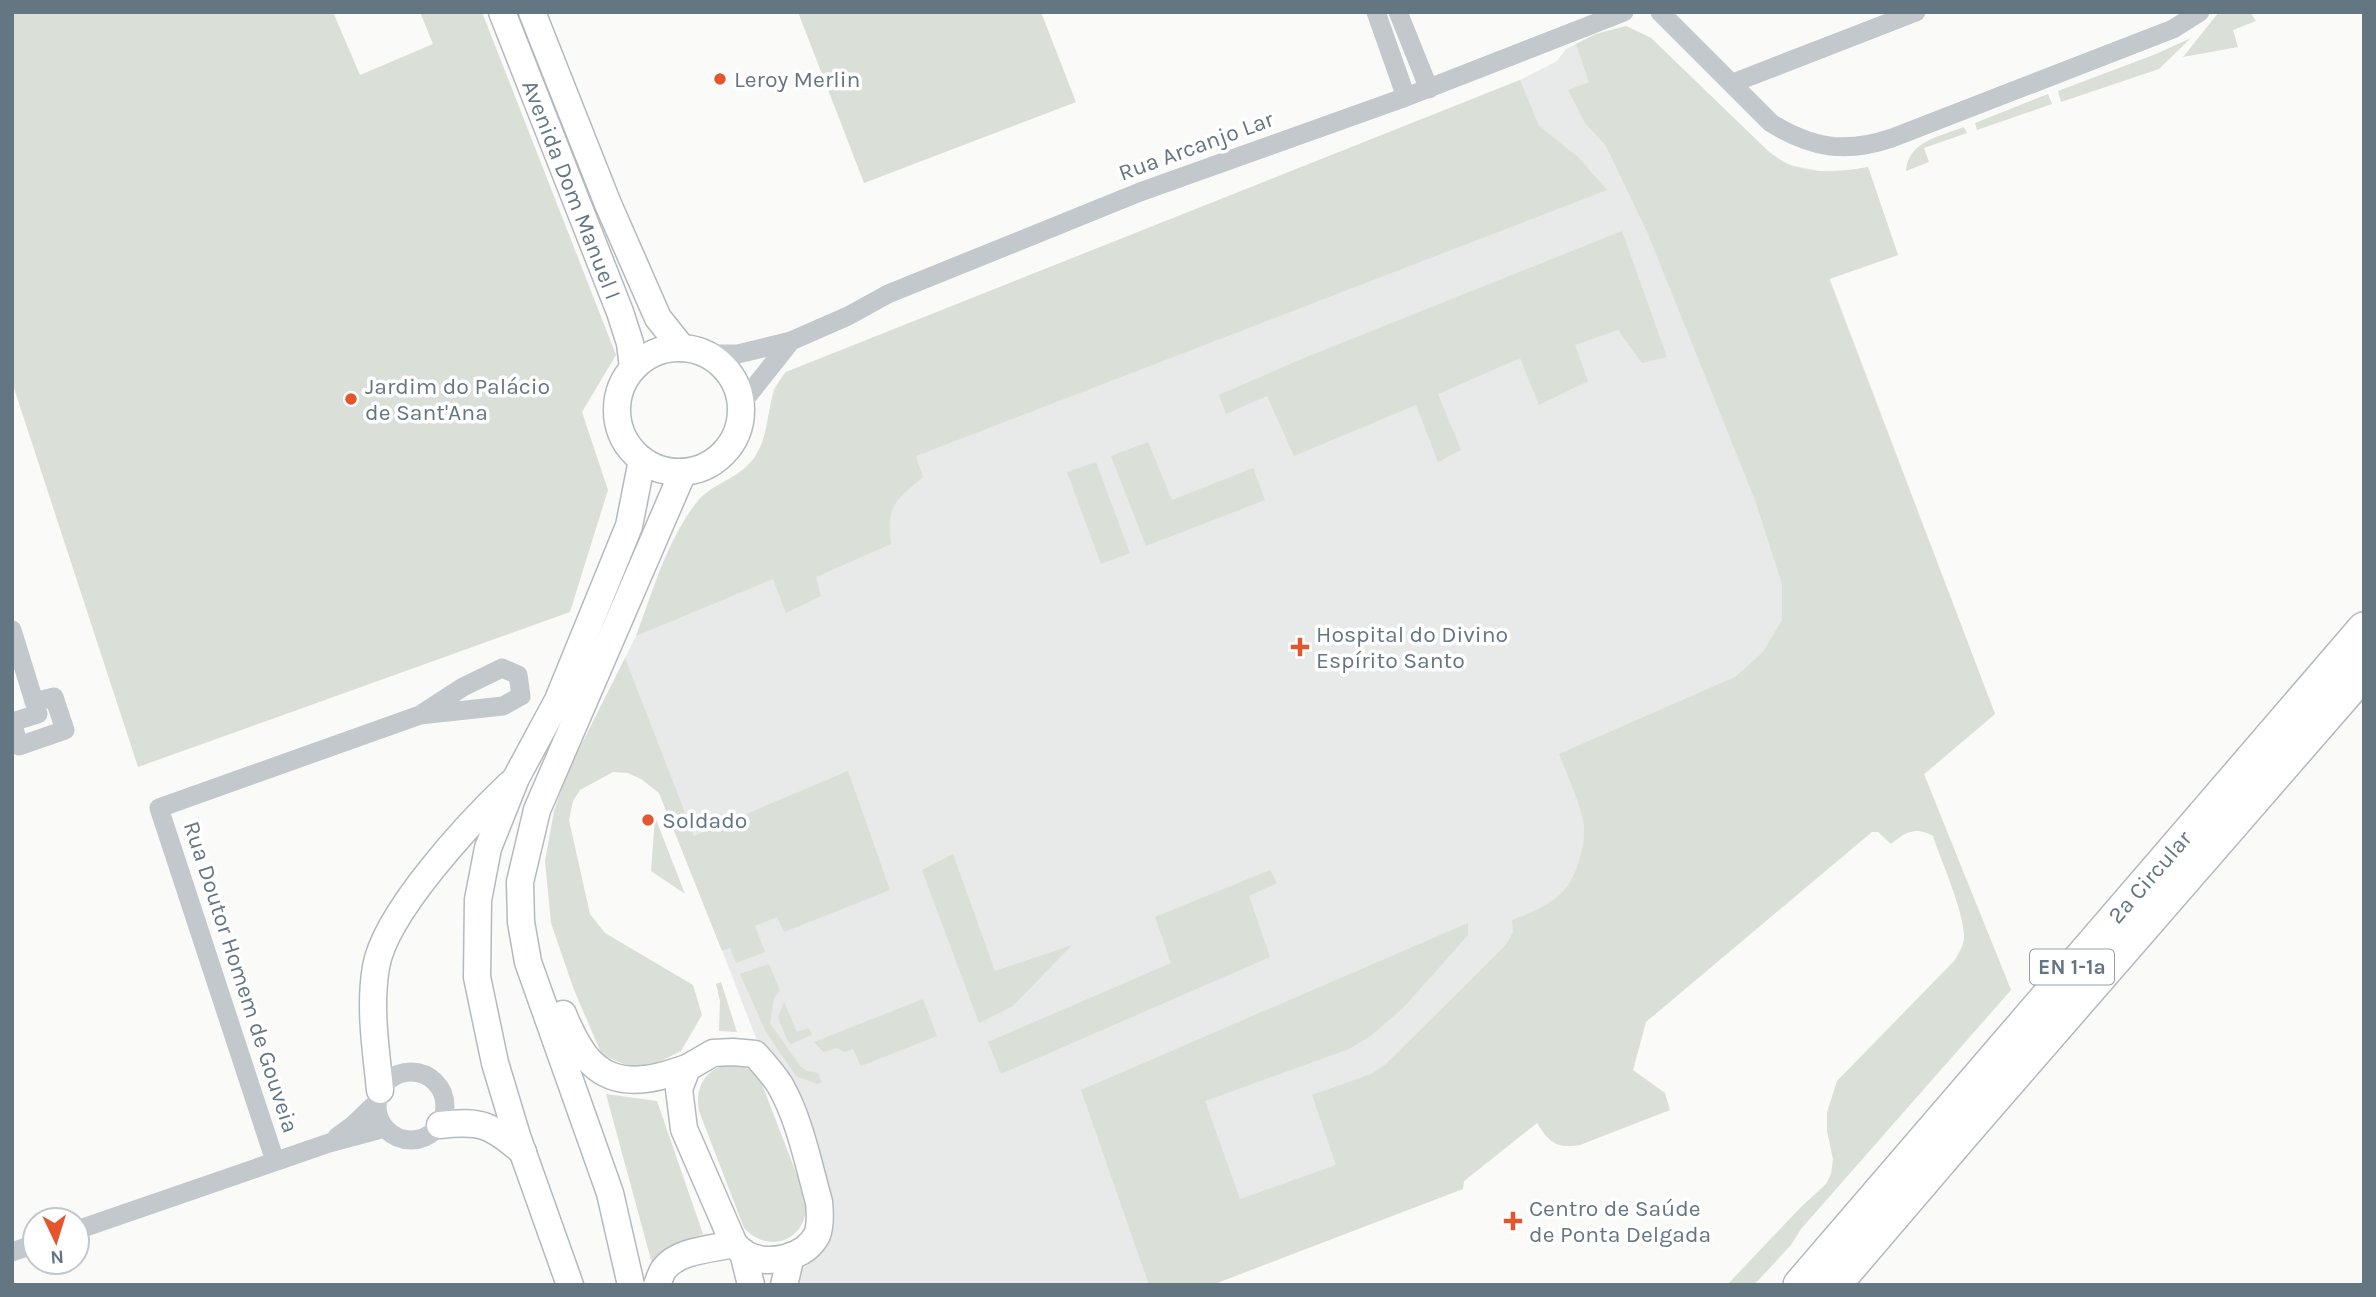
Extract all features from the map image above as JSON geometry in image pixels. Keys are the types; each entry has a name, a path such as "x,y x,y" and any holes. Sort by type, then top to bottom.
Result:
{"highway":[{"name":"2ª Circular","path":"1800,1285 2364,629"},
{"name":"2ª Circular","path":"1834,1285 2364,672"}],"main road":[{"name":"Avenida Dom Manuel I","path":"502,12 620,312 630,343 633,368"},
{"name":"Avenida Dom Manuel I","path":"533,12 608,204 658,318 682,348"},
{"path":"682,348 707,354 724,366 736,383 742,403 741,423 733,442 720,457 703,468 683,472 662,470 642,460 628,445 619,426 617,406 622,386 633,368 647,357 664,350 682,348"},
{"path":"570,1285 495,1063 477,977 478,900 488,848 516,778 558,700 629,526 642,460"},
{"path":"631,1285 610,1193 528,962 520,882 537,810 683,472"},
{"path":"378,1096 373,990 376,964 385,940 412,894 478,815 516,778"},
{"path":"520,882 530,901 538,938 567,1024 575,1043 591,1064 611,1077 646,1079 687,1068 713,1053 755,1054 779,1082 798,1128 821,1213 817,1234 806,1248 791,1256 774,1260 757,1258 738,1248 687,1254 664,1269 657,1285"},
{"path":"687,1068 680,1089 684,1129 738,1248 751,1285"},
{"path":"439,1125 463,1122 482,1124 497,1131 523,1152"},
{"path":"545,1213 556,1285"},
{"path":"784,1285 791,1256"}],"street":[{"path":"1376,12 1406,97"},
{"path":"1398,12 1429,89"},
{"name":"Rua Arcanjo Lar","path":"707,354 738,354 791,341 848,316 888,293 1139,192 1429,89 1624,12"},
{"path":"1660,12 1771,122 1802,140 1837,147 1867,146 1882,141 2173,29 2200,12"},
{"path":"1733,83 1916,12"},
{"path":"742,403 791,341"},
{"path":"12,630 36,708"},
{"path":"54,697 65,730 19,746 12,722 54,697"},
{"name":"Rua Doutor Homem de Gouveia","path":"275,1161 159,808 421,715"},
{"path":"329,1143 352,1126 378,1096 388,1079 400,1073 414,1071 428,1075 439,1085 445,1098 444,1113 431,1134 407,1140 394,1136 384,1128 377,1116 378,1096"},
{"path":"91,1225 329,1143 384,1128"}],"shaded area":[{"path":"12,12 333,12 360,75 433,44 420,12 482,12 616,355 582,412 608,490 570,612 138,767 12,382"},
{"path":"798,12 1041,12 1076,102 864,183"},
{"path":"2219,12 2250,12 2256,21 2233,30 2238,47 2183,57"},
{"name":"Hospital do Divino Espírito Santo","path":"1626,26 1651,38 1768,151 1786,164 1820,171 1868,167 1898,255 1830,279 1995,714 1640,1016 1188,1285 801,1285 795,1273 808,1265 825,1240 789,1078 780,1062 756,1038 616,676 636,636 672,544 686,517 700,498 738,474 754,459 765,437 773,390 786,372 1520,80 1557,61 1566,49 1596,34"},
{"path":"1626,26 1651,38 1768,151 1781,160 1795,167 1816,171 1868,167 1898,255 1829,279 1995,714 1924,774 2011,990 1754,1285 1727,1285 1826,1184 1831,1174 1833,1159 1827,1131 1827,1112 1837,1081 1955,960 1963,945 1962,923 1956,898 1933,836 1927,833 1911,832 1891,844 1878,832 1872,832 1646,1022 1633,1070 1665,1093 1670,1110 1572,1146 1554,1143 1537,1123 1464,1181 1463,1189 1212,1285 1149,1285 1081,1090 1468,923 1468,935 1404,1007 1372,1035 1349,1049 1205,1101 1240,1199 1336,1165 1312,1095 1371,1074 1385,1065 1506,945 1513,932 1512,920 1546,905 1570,882 1581,852 1584,826 1577,799 1559,754 1735,677 1763,652 1782,620 1782,584 1755,500 1648,234 1606,146 1585,123 1568,90 1589,82 1576,44 1596,34"},
{"path":"2191,38 2159,69 2061,102 2058,91"},
{"path":"1520,80 1539,126 1578,157 1607,190 916,456 923,477 899,498 895,505 890,520 891,544 816,577 821,596 786,613 773,579 636,636 662,566 687,516 704,495 744,469 756,455 765,434 774,391 786,372"},
{"path":"2048,94 2052,104 1977,130 1975,123"},
{"path":"1964,127 1967,133 1924,148 1929,162 1906,171 1908,161 1919,146"},
{"path":"1622,231 1667,357 1642,363 1618,330 1575,345 1588,381 1539,405 1520,358 1438,394 1461,450 1438,462 1416,405 1294,456 1267,396 1226,414 1219,395 1304,358"},
{"path":"1148,442 1172,500 1253,468 1265,500 1146,546 1111,456"},
{"path":"1096,462 1130,553 1101,564 1067,472"},
{"path":"625,658 694,836 848,771 890,890 784,932 777,917 755,926 765,952 736,963 730,948 722,951 659,793 628,773 613,772 580,790 573,801 569,820 590,914 605,933 693,985 702,1015 681,1051 641,1071 602,1055 574,990 551,923 545,861 554,811 567,773"},
{"path":"655,817 685,894 651,871"},
{"path":"953,854 995,971 1072,945 1013,1006 979,1023 922,870"},
{"path":"1270,870 1277,883 1249,896 1270,957 1001,1074 988,1042 1171,963 1155,917"},
{"path":"769,964 780,991 774,998 770,1023 800,1066 807,1071 818,1073 822,1083 817,1084 796,1076 766,1032 740,974"},
{"path":"721,982 737,1032 719,1031 720,1001 716,984"},
{"path":"923,999 937,1036 861,1066 853,1049 844,1052 837,1048 824,1052 814,1042"},
{"path":"784,1002 797,1032 809,1028 812,1035 791,1044 787,1040 778,1017"},
{"path":"735,1064 754,1071 760,1079 805,1196 803,1222 797,1232 778,1242 755,1237 744,1228 699,1111 699,1093 705,1078 717,1068"},
{"path":"606,1094 657,1101 703,1234 675,1248 654,1271"}],"place":[{"name":"Leroy Merlin","path":"720,79"},
{"name":"Jardim do Palácio de Sant'Ana","path":"351,399"},
{"name":"Hospital do Divino Espírito Santo","path":"1300,647"},
{"name":"Soldado","path":"648,820"},
{"name":"Centro de Saúde de Ponta Delgada","path":"1513,1221"}]}
